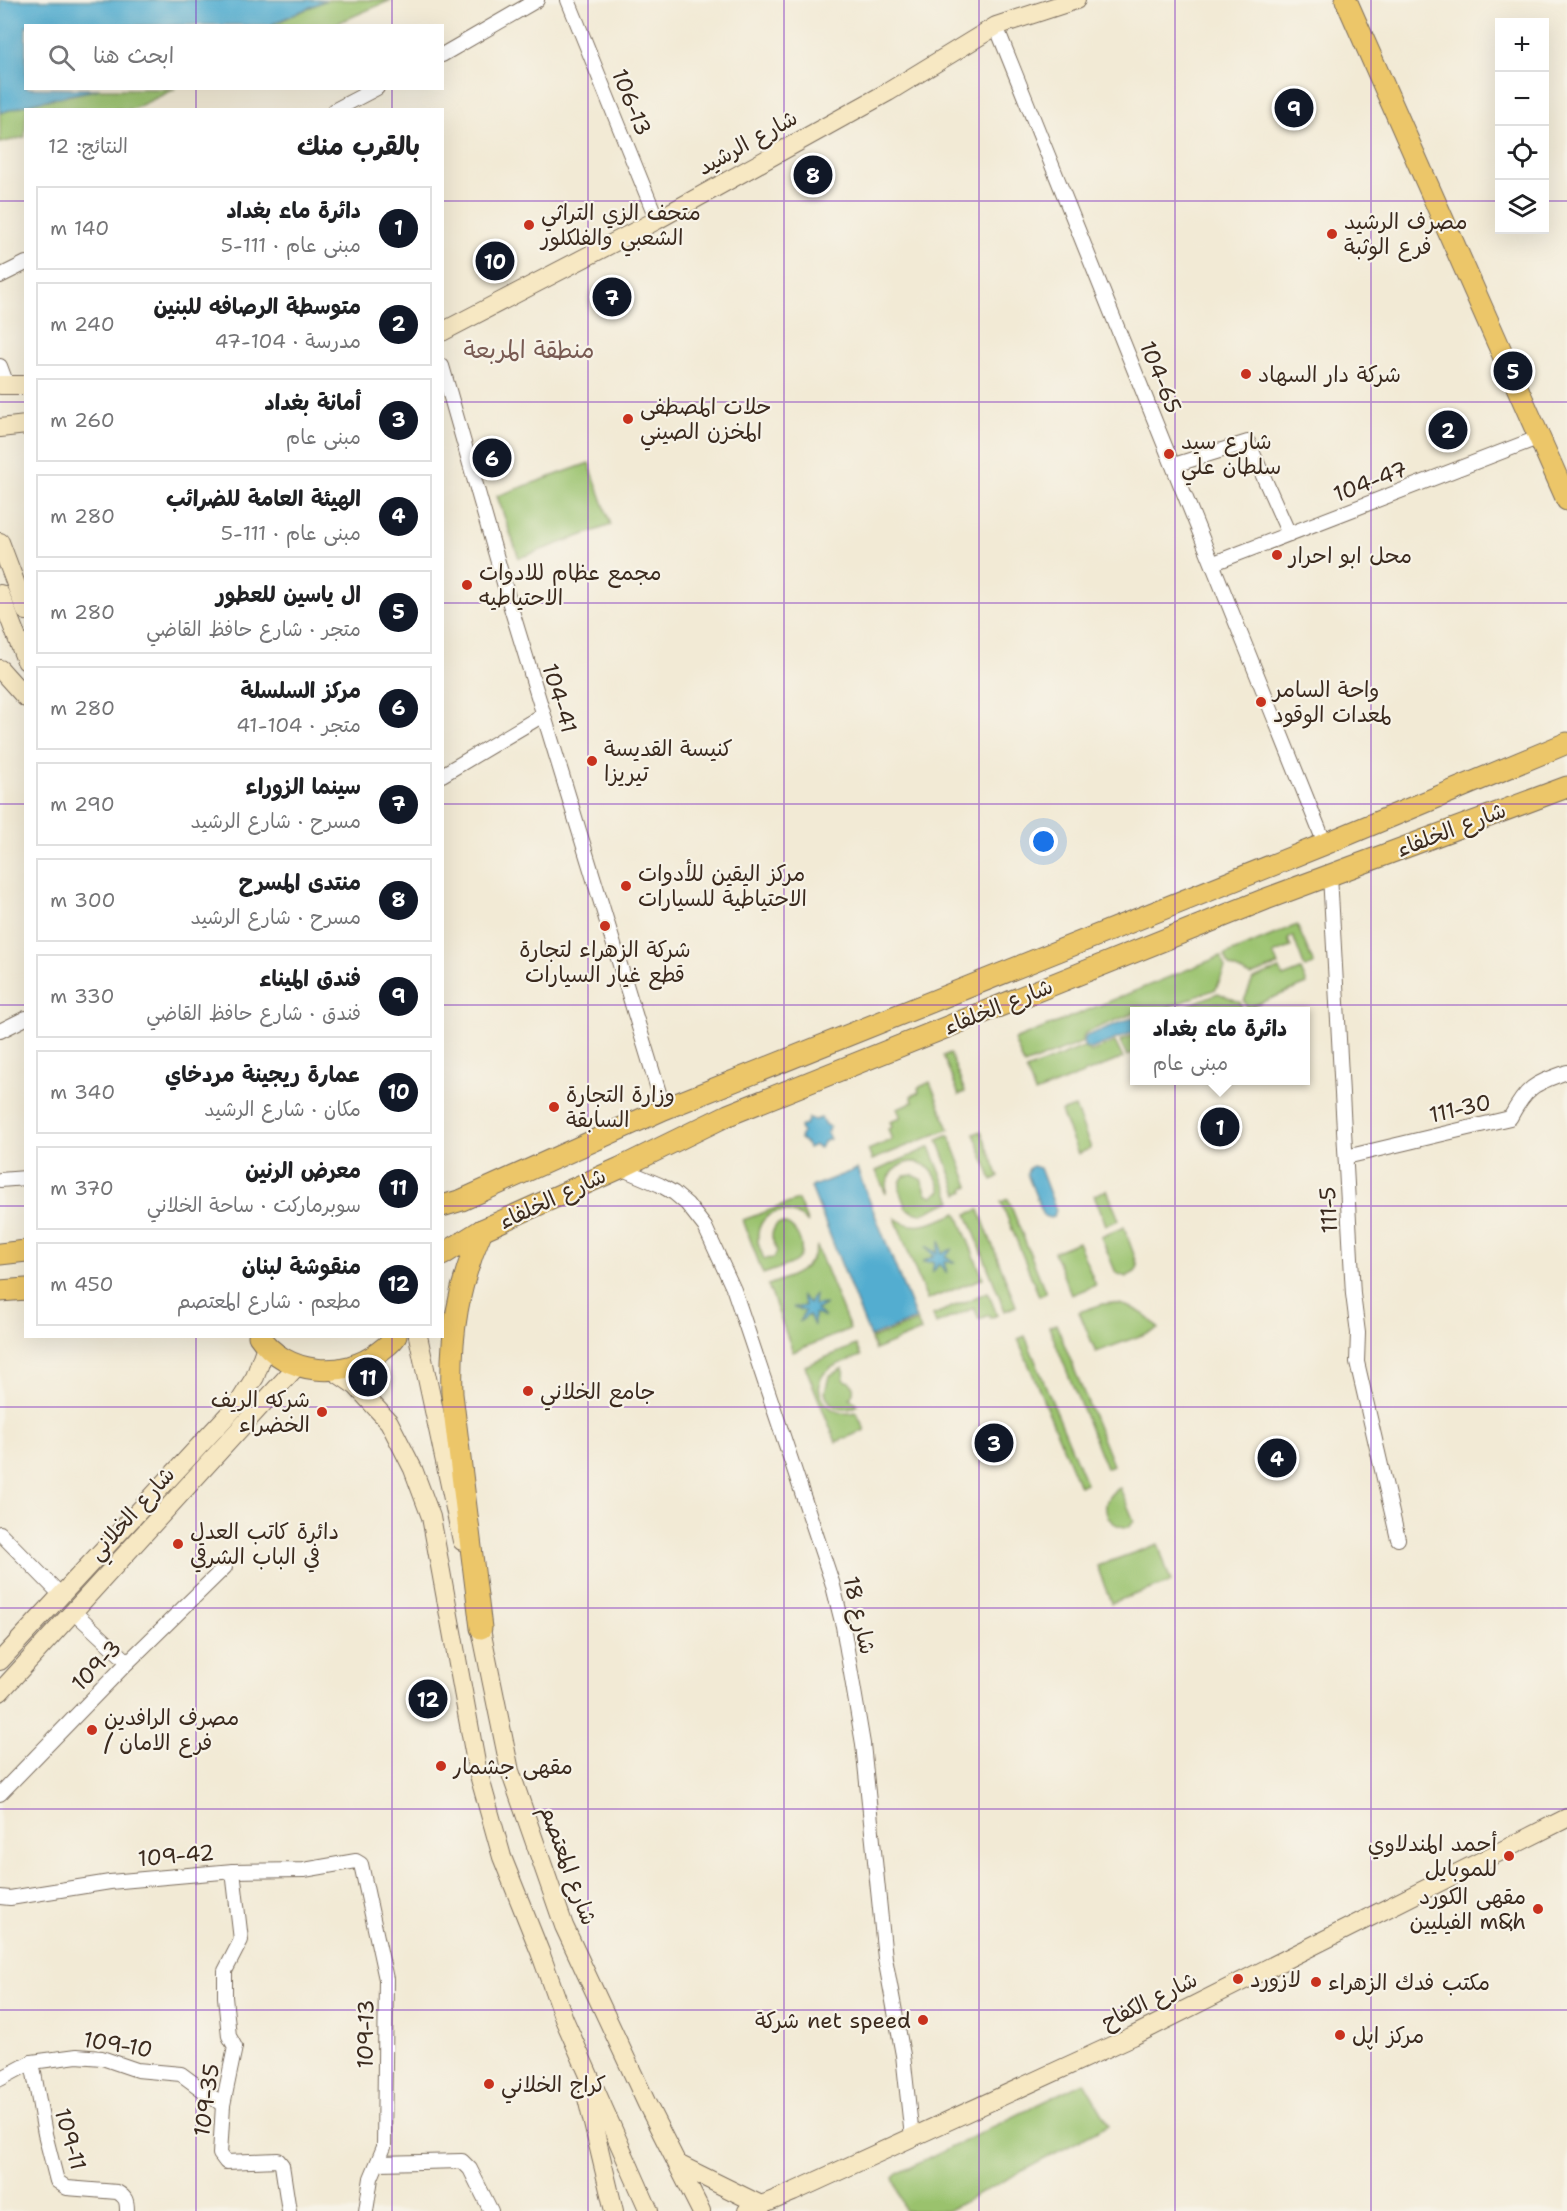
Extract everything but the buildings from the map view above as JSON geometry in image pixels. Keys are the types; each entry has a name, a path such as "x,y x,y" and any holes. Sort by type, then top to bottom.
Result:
{"main road":[{"name":"شارع الرشيد","path":"444,331 657,220 888,92 996,27 1076,0"},
{"path":"1346,0 1567,500"},
{"path":"3,385 24,385"},
{"path":"0,428 24,425"},
{"path":"0,542 24,605"},
{"path":"0,594 24,656"},
{"path":"0,669 24,696"},
{"name":"شارع الخلفاء","path":"444,1205 462,1200 664,1109 1325,844 1567,743"},
{"name":"شارع الخلفاء","path":"444,1254 482,1230 620,1168 728,1115 1266,899 1567,787"},
{"path":"481,1628 452,1394 451,1357 459,1297 467,1267 482,1230"},
{"path":"0,1254 24,1251"},
{"path":"0,1291 24,1289"},
{"path":"262,1341 297,1366 334,1371 367,1362 394,1338"},
{"name":"شارع المعتصم","path":"418,1338 510,1771 564,1926 647,2104 701,2211"},
{"name":"شارع الخلاني","path":"0,1661 238,1404 255,1377 262,1341"},
{"name":"شارع الخلاني","path":"0,1692 297,1366"},
{"path":"334,1371 356,1386 389,1422 413,1469 430,1517 480,1780 502,1857 574,2041 649,2211"},
{"name":"شارع الكفاح","path":"754,2208 1133,2036 1567,1818"},
{"path":"574,2041 614,2211"},
{"path":"678,2164 754,2208"}],"street":[{"path":"444,54 537,0"},
{"name":"106-13","path":"568,0 657,220"},
{"name":"104-65","path":"996,27 1214,563 1325,844"},
{"path":"339,108 373,90"},
{"path":"0,276 24,264"},
{"path":"0,366 3,385"},
{"name":"104-41","path":"444,373 543,715 664,1109"},
{"name":"104-47","path":"1214,563 1540,437"},
{"path":"1174,465 1248,442 1289,534"},
{"path":"444,774 543,715"},
{"name":"111-5","path":"1330,875 1353,1294 1358,1333 1357,1362 1398,1539"},
{"path":"1,1029 24,1019"},
{"name":"111-30","path":"1346,1157 1509,1118 1521,1096 1538,1082 1567,1072"},
{"name":"شارع 18","path":"620,1168 674,1193 687,1204 705,1227 734,1290 832,1582 843,1626 863,1744 885,1958 903,2055 912,2137"},
{"path":"0,1180 24,1178"},
{"path":"0,1533 61,1595"},
{"name":"109-3","path":"0,1794 128,1662 225,1567"},
{"path":"73,1611 128,1662"},
{"name":"109-42","path":"0,1897 10,1898 110,1882 232,1871 304,1870 356,1861"},
{"name":"109-13","path":"356,1861 362,1868 386,1978 384,2147 371,2178 366,2211"},
{"name":"109-35","path":"232,1871 241,1940 225,1971 228,2036 235,2047 224,2105 220,2154 226,2162 278,2160 282,2165 289,2211"},
{"name":"109-10","path":"0,2079 32,2062 77,2056 102,2058 137,2070 181,2074 224,2105"},
{"name":"109-11","path":"32,2062 45,2134 57,2181 67,2188 117,2192 127,2201 127,2211"},
{"path":"379,2163 462,2161 470,2169 491,2211"}],"green space":[{"path":"326,0 391,0 335,24 274,24"},
{"path":"94,90 173,90 135,108 24,108 24,137 0,143 0,113 32,103"},
{"path":"589,463 611,525 519,558 497,496"},
{"path":"1297,925 1314,964 1305,968 1293,936 1288,939 1291,947 1273,954 1278,965 1251,976 1229,966 1225,955"},
{"path":"1221,956 1225,968 1216,989 1169,1007 1130,1007 1130,1015 1085,1033 1081,1043 1024,1065 1014,1040"},
{"path":"1279,969 1283,977 1301,970 1307,984 1247,1007 1244,1001 1253,979"},
{"path":"1218,993 1240,1002 1242,1007 1184,1007"},
{"path":"1130,1037 1130,1055 1127,1056 1120,1041"},
{"path":"1115,1042 1123,1058 1035,1093 1026,1070 1083,1047 1091,1052"},
{"path":"950,1053 965,1092 959,1095 943,1056"},
{"path":"930,1082 949,1129 872,1160 868,1150 892,1140 888,1129 892,1127 890,1122 901,1118 897,1108 913,1102 911,1096 919,1092 918,1088"},
{"path":"1075,1107 1091,1148 1078,1154 1061,1112"},
{"path":"981,1131 999,1177 992,1180 974,1134"},
{"path":"949,1135 969,1186 958,1194 938,1140"},
{"path":"930,1147 952,1201 921,1214 906,1208 900,1192 900,1184 904,1176 913,1175 921,1179 927,1194 933,1196 941,1191 930,1169 914,1162 900,1166 889,1177 886,1194 876,1171"},
{"path":"1107,1190 1119,1220 1106,1225 1094,1195"},
{"path":"1008,1199 1046,1293 1039,1296 1001,1202"},
{"path":"798,1200 808,1223 791,1213 774,1213 762,1223 758,1231 758,1241 764,1259 774,1258 777,1251 772,1234 777,1224 783,1223 794,1230 798,1236 801,1243 800,1256 796,1261 784,1267 763,1274 743,1220"},
{"path":"979,1210 1016,1306 1005,1311 967,1214"},
{"path":"957,1213 983,1278 927,1300 895,1218 910,1225 918,1225"},
{"path":"1124,1227 1138,1266 1135,1272 1126,1277 1116,1273 1101,1237"},
{"path":"1078,1242 1096,1285 1071,1295 1054,1252"},
{"path":"817,1247 850,1329 793,1352 768,1285 804,1268"},
{"path":"988,1292 997,1315 979,1319 974,1308 936,1324 933,1315"},
{"path":"1113,1303 1139,1311 1159,1329 1096,1352 1079,1312"},
{"path":"917,1321 921,1331 875,1350 871,1339"},
{"path":"1056,1324 1113,1465 1106,1468 1049,1327"},
{"path":"1025,1336 1086,1483 1079,1486 1018,1339"},
{"path":"856,1345 861,1356 829,1369 820,1384 820,1392 828,1406 845,1413 856,1412 865,1430 836,1442 805,1366"},
{"path":"843,1368 844,1380 853,1387 850,1398 858,1405 847,1409 833,1406 825,1392 829,1376"},
{"path":"1120,1488 1134,1521 1129,1527 1113,1523 1106,1512 1108,1498"},
{"path":"1158,1544 1171,1582 1111,1603 1097,1566"},
{"path":"1084,2082 1109,2125 947,2211 905,2211 893,2178 897,2174"}],"water":[{"path":"0,0 326,0 272,24 24,24 24,90 94,90 32,103 0,113"},
{"path":"1130,1019 1130,1034 1091,1049 1085,1047 1083,1043 1086,1036"},
{"path":"809,1118 815,1120 821,1118 824,1124 830,1127 827,1133 830,1139 823,1142 820,1148 814,1145 808,1148 800,1139 802,1133 800,1127 806,1124"},
{"path":"1033,1166 1040,1168 1056,1210 1054,1216 1050,1218 1044,1216 1027,1174 1029,1168"},
{"path":"857,1169 916,1319 870,1337 811,1187"},
{"path":"940,1241 942,1253 953,1249 945,1257 955,1262 944,1262 947,1273 939,1264 932,1273 934,1262 922,1262 934,1256 926,1246 937,1253"},
{"path":"815,1293 814,1305 826,1304 816,1310 825,1317 814,1314 814,1326 809,1315 799,1322 805,1311 793,1308 805,1306 801,1295 809,1303"}],"place":[{"name":"فندق الميناء","path":"1294,108"},
{"name":"منتدى المسرح","path":"813,175"},
{"name":"متحف الزي التراثي الشعبي والفلكلور","path":"529,225"},
{"name":"مصرف الرشيد فرع الوثبة","path":"1332,234"},
{"name":"عمارة ريجينة مردخاي","path":"495,261"},
{"name":"سينما الزوراء","path":"612,297"},
{"name":"ال ياسين للعطور","path":"1513,371"},
{"name":"شركة دار السهاد","path":"1246,374"},
{"name":"حلات المصطفى المخزن الصيني","path":"628,419"},
{"name":"متوسطة الرصافه للبنين","path":"1448,430"},
{"name":"شارع سيد سلطان علي","path":"1169,454"},
{"name":"مركز السلسلة","path":"492,458"},
{"name":"محل ابو احرار","path":"1277,555"},
{"name":"مجمع عظام للادوات الاحتياطيه","path":"467,585"},
{"name":"واحة السامر لمعدات الوقود","path":"1261,702"},
{"name":"كنيسة القديسة تيريزا","path":"592,761"},
{"name":"مركز اليقين للأدوات الاحتياطية للسيارات","path":"626,886"},
{"name":"شركة الزهراء لتجارة قطع غيار السيارات","path":"605,926"},
{"name":"وزارة التجارة السابقة","path":"554,1107"},
{"name":"دائرة ماء بغداد","path":"1220,1127"},
{"name":"معرض الرنين","path":"368,1377"},
{"name":"جامع الخلاني","path":"528,1391"},
{"name":"شركه الريف الخضراء","path":"322,1412"},
{"name":"أمانة بغداد","path":"994,1443"},
{"name":"الهيئة العامة للضرائب","path":"1277,1458"},
{"name":"دائرة كاتب العدل في الباب الشرقي","path":"178,1544"},
{"name":"منقوشة لبنان","path":"428,1699"},
{"name":"مصرف الرافدين / فرع الامان","path":"92,1730"},
{"name":"مقهى جشمار","path":"441,1766"},
{"name":"أحمد المندلاوي للموبايل","path":"1509,1856"},
{"name":"مقهى الكورد الفيليين m&h","path":"1538,1909"},
{"name":"لازورد","path":"1238,1979"},
{"name":"مكتب فدك الزهراء","path":"1316,1982"},
{"name":"شركة net speed","path":"923,2020"},
{"name":"مركز اپل","path":"1340,2035"},
{"name":"كراج الخلاني","path":"489,2084"}],"district":[{"name":"منطقة المربعة","path":"529,350"}]}
